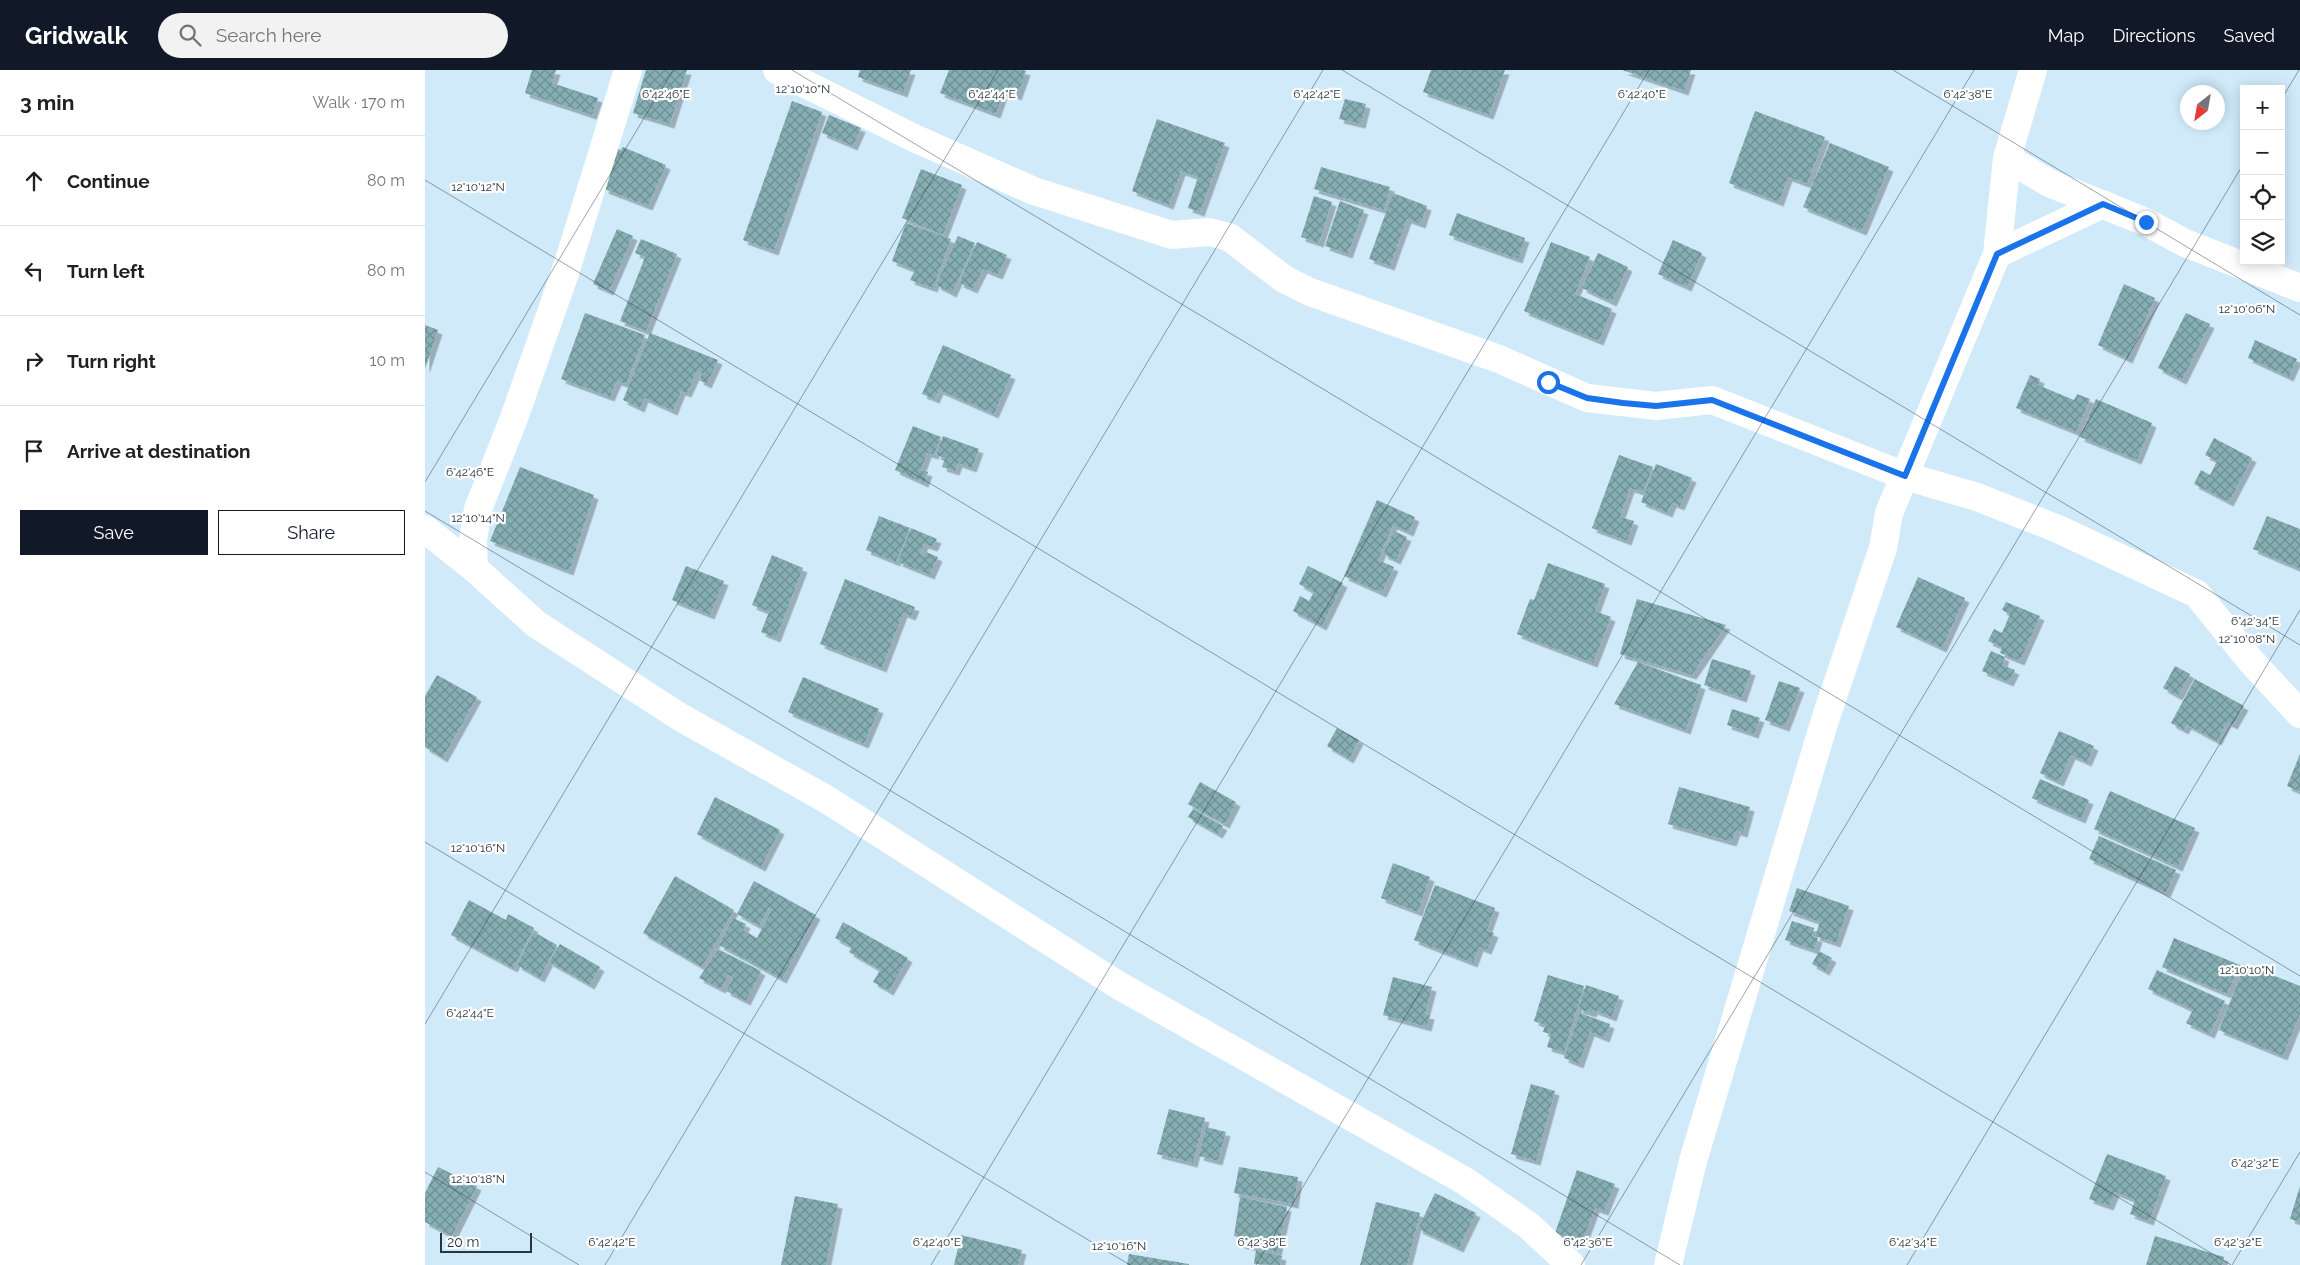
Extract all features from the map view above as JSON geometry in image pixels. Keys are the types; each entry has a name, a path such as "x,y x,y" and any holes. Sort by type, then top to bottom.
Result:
{"street":[{"path":"475,568 473,540 478,509 515,418 565,273 628,70"},
{"path":"777,70 914,138 1034,191 1172,235 1209,232 1229,237 1284,279 1310,292 1499,359 1587,398 1656,406 1712,400 1905,476 1977,497 2057,529 2197,594 2251,662 2300,714"},
{"path":"1668,1265 1693,1161 1825,720 1883,548 1889,513 1997,254 2007,158 2033,70"},
{"path":"2007,158 2049,183 2146,222 2185,243 2300,288"},
{"path":"1997,254 2103,204"},
{"path":"425,529 475,568 536,624 680,717 826,799 1118,985 1465,1181 1528,1226 1571,1265"}],"building":[{"path":"532,70 556,70 552,83 598,98 592,115 525,93"},
{"path":"646,70 687,70 670,124 633,113"},
{"path":"860,70 911,70 903,93 858,77"},
{"path":"949,70 1026,71 1017,96 1004,91 996,114 940,93"},
{"path":"1431,70 1505,70 1489,115 1423,92"},
{"path":"1622,70 1691,70 1684,91"},
{"path":"1345,99 1366,104 1361,124 1339,119"},
{"path":"792,101 822,112 774,251 743,240"},
{"path":"1755,111 1825,137 1807,184 1788,177 1779,202 1729,183"},
{"path":"829,115 861,128 853,146 822,133"},
{"path":"1157,119 1225,143 1200,212 1188,208 1198,177 1181,171 1169,205 1132,191"},
{"path":"1830,143 1889,167 1862,231 1803,207"},
{"path":"623,147 666,165 648,206 604,189 618,149 621,150"},
{"path":"1321,167 1390,187 1384,210 1314,189"},
{"path":"921,169 962,185 943,235 902,218"},
{"path":"1393,193 1427,206 1421,224 1407,219 1390,266 1369,259"},
{"path":"1314,196 1332,202 1319,243 1301,237"},
{"path":"1340,201 1364,210 1348,254 1325,246"},
{"path":"1457,213 1525,238 1518,259 1449,235"},
{"path":"906,223 951,239 933,288 910,280 915,270 892,261"},
{"path":"617,229 633,236 609,291 593,284"},
{"path":"958,236 975,243 952,293 936,285"},
{"path":"641,239 677,254 646,331 620,321 645,257 635,253"},
{"path":"1673,240 1702,253 1687,287 1658,274"},
{"path":"977,242 1007,255 998,275 983,269 973,289 959,283"},
{"path":"1551,242 1590,257 1575,294 1612,309 1599,341 1524,311"},
{"path":"1598,253 1628,267 1612,302 1582,288"},
{"path":"2124,284 2155,298 2128,359 2098,345"},
{"path":"585,313 645,335 626,384 617,381 610,397 561,379"},
{"path":"2186,313 2210,324 2182,380 2158,368"},
{"path":"425,325 438,330 425,369"},
{"path":"650,333 718,360 707,384 699,380 702,373 697,371 687,393 681,391 673,411 644,398 640,408 623,400"},
{"path":"2255,340 2297,359 2289,377 2248,358"},
{"path":"943,345 1011,375 994,414 939,390 935,399 922,394"},
{"path":"2030,375 2040,379 2038,385 2074,400 2077,394 2090,399 2076,432 2016,408"},
{"path":"2096,399 2152,423 2137,460 2080,437"},
{"path":"913,426 941,437 934,455 927,453 921,470 928,472 924,483 895,470"},
{"path":"943,436 979,449 972,468 958,463 955,471 942,467 945,458 936,455"},
{"path":"2214,438 2252,458 2229,502 2194,484 2201,470 2210,475 2217,461 2205,455"},
{"path":"1619,455 1653,467 1643,492 1630,488 1620,517 1634,521 1627,541 1592,528"},
{"path":"1656,464 1692,478 1680,506 1672,503 1668,513 1641,502"},
{"path":"520,467 594,495 569,571 490,541"},
{"path":"1377,500 1415,517 1409,532 1393,525 1378,560 1394,567 1382,593 1344,576"},
{"path":"879,516 910,528 896,562 866,550"},
{"path":"2267,516 2300,529 2300,569 2253,549"},
{"path":"911,528 937,539 933,547 924,544 920,554 924,556 926,552 938,557 930,575 898,562"},
{"path":"1394,531 1407,537 1396,560 1383,554"},
{"path":"772,555 803,568 776,638 761,632 769,612 752,605"},
{"path":"1548,563 1605,584 1595,611 1611,617 1593,663 1517,634 1530,599 1534,600"},
{"path":"686,566 724,581 710,615 672,600"},
{"path":"1308,566 1343,583 1322,626 1293,611 1300,596 1309,601 1314,592 1299,584"},
{"path":"1918,577 1965,598 1942,648 1896,627"},
{"path":"845,579 915,607 911,616 903,613 882,668 820,644"},
{"path":"1637,599 1726,625 1692,675 1620,654"},
{"path":"2006,602 2040,616 2020,661 2000,653 2002,647 1988,641 1994,629 2002,633 2010,614 2002,610"},
{"path":"1991,651 2005,657 2002,665 2015,670 2009,682 1982,671"},
{"path":"1712,659 1751,671 1742,698 1704,685"},
{"path":"1638,662 1701,685 1686,730 1614,704"},
{"path":"2175,666 2190,674 2178,696 2163,688"},
{"path":"437,675 477,697 443,758 425,747 425,696"},
{"path":"803,677 879,709 864,744 788,712"},
{"path":"2195,679 2244,706 2233,725 2227,722 2217,741 2187,725 2184,730 2171,723"},
{"path":"1779,681 1800,688 1785,727 1765,720"},
{"path":"1732,709 1760,718 1754,734 1727,725"},
{"path":"1337,728 1359,740 1349,759 1327,746"},
{"path":"2059,731 2094,746 2087,762 2071,755 2059,782 2040,773"},
{"path":"2300,754 2300,792 2287,786"},
{"path":"2040,779 2089,800 2081,819 2032,798"},
{"path":"1200,782 1236,802 1225,824 1188,804"},
{"path":"1679,787 1750,807 1743,833 1736,831 1732,842 1668,824"},
{"path":"2110,791 2195,828 2178,867 2094,829"},
{"path":"715,797 780,830 761,867 697,834"},
{"path":"1193,809 1223,826 1218,834 1188,817"},
{"path":"2099,836 2176,870 2166,893 2089,859"},
{"path":"1393,863 1430,877 1418,912 1381,898"},
{"path":"675,876 734,910 702,967 643,933"},
{"path":"754,881 816,915 782,979 719,945 733,918 746,924 743,930 757,938 772,909 769,908 759,926 737,914"},
{"path":"1435,885 1495,908 1487,930 1494,933 1487,950 1479,947 1473,963 1414,940"},
{"path":"1797,888 1849,906 1836,943 1815,936 1820,922 1789,911"},
{"path":"469,900 506,920 508,914 534,928 513,968 451,935"},
{"path":"1792,921 1814,928 1812,936 1818,938 1814,950 1785,940"},
{"path":"843,922 908,958 889,991 873,982 880,970 849,952 852,947 835,938"},
{"path":"534,932 557,945 540,978 517,965"},
{"path":"2174,938 2240,965 2227,994 2162,967"},
{"path":"560,944 600,967 590,985 549,962"},
{"path":"718,949 761,971 746,1001 726,991 733,977 728,975 721,989 699,978"},
{"path":"1819,951 1832,958 1825,971 1812,964"},
{"path":"2245,964 2300,986 2300,1014 2283,1056 2219,1030"},
{"path":"2157,970 2225,1001 2210,1034 2186,1023 2193,1010 2148,989"},
{"path":"1548,975 1584,986 1564,1052 1547,1047 1551,1034 1543,1032 1545,1025 1534,1021"},
{"path":"1393,977 1432,987 1425,1014 1430,1015 1427,1027 1383,1015"},
{"path":"1586,985 1619,996 1612,1017 1593,1010 1592,1013 1578,1009"},
{"path":"1580,1013 1610,1024 1605,1038 1590,1032 1579,1064 1564,1058"},
{"path":"1531,1084 1555,1091 1536,1161 1511,1154"},
{"path":"1169,1109 1205,1118 1193,1163 1157,1154"},
{"path":"1206,1127 1226,1132 1218,1161 1199,1156"},
{"path":"2107,1154 2166,1176 2149,1221 2130,1214 2135,1200 2115,1192 2109,1206 2089,1199"},
{"path":"438,1167 477,1186 452,1236 425,1222 425,1193"},
{"path":"1239,1167 1298,1177 1294,1204 1234,1193"},
{"path":"1577,1170 1615,1184 1604,1211 1595,1208 1582,1243 1555,1233"},
{"path":"2300,1186 2300,1222 2290,1219"},
{"path":"1435,1193 1476,1213 1459,1248 1418,1229"},
{"path":"795,1196 838,1204 826,1265 781,1265"},
{"path":"1240,1197 1287,1207 1277,1252 1240,1244 1242,1238 1234,1236"},
{"path":"1376,1202 1420,1213 1407,1265 1360,1265"},
{"path":"961,1235 1022,1250 1018,1265 954,1265"},
{"path":"2155,1236 2224,1257 2222,1265 2146,1265"},
{"path":"1256,1250 1282,1256 1280,1265 1254,1264"},
{"path":"1129,1254 1189,1264 1189,1265 1127,1265"}],"route":[{"path":"1548,382 1587,398 1623,403 1656,406 1712,400 1905,476 1997,254 2103,204 2146,222"}]}
